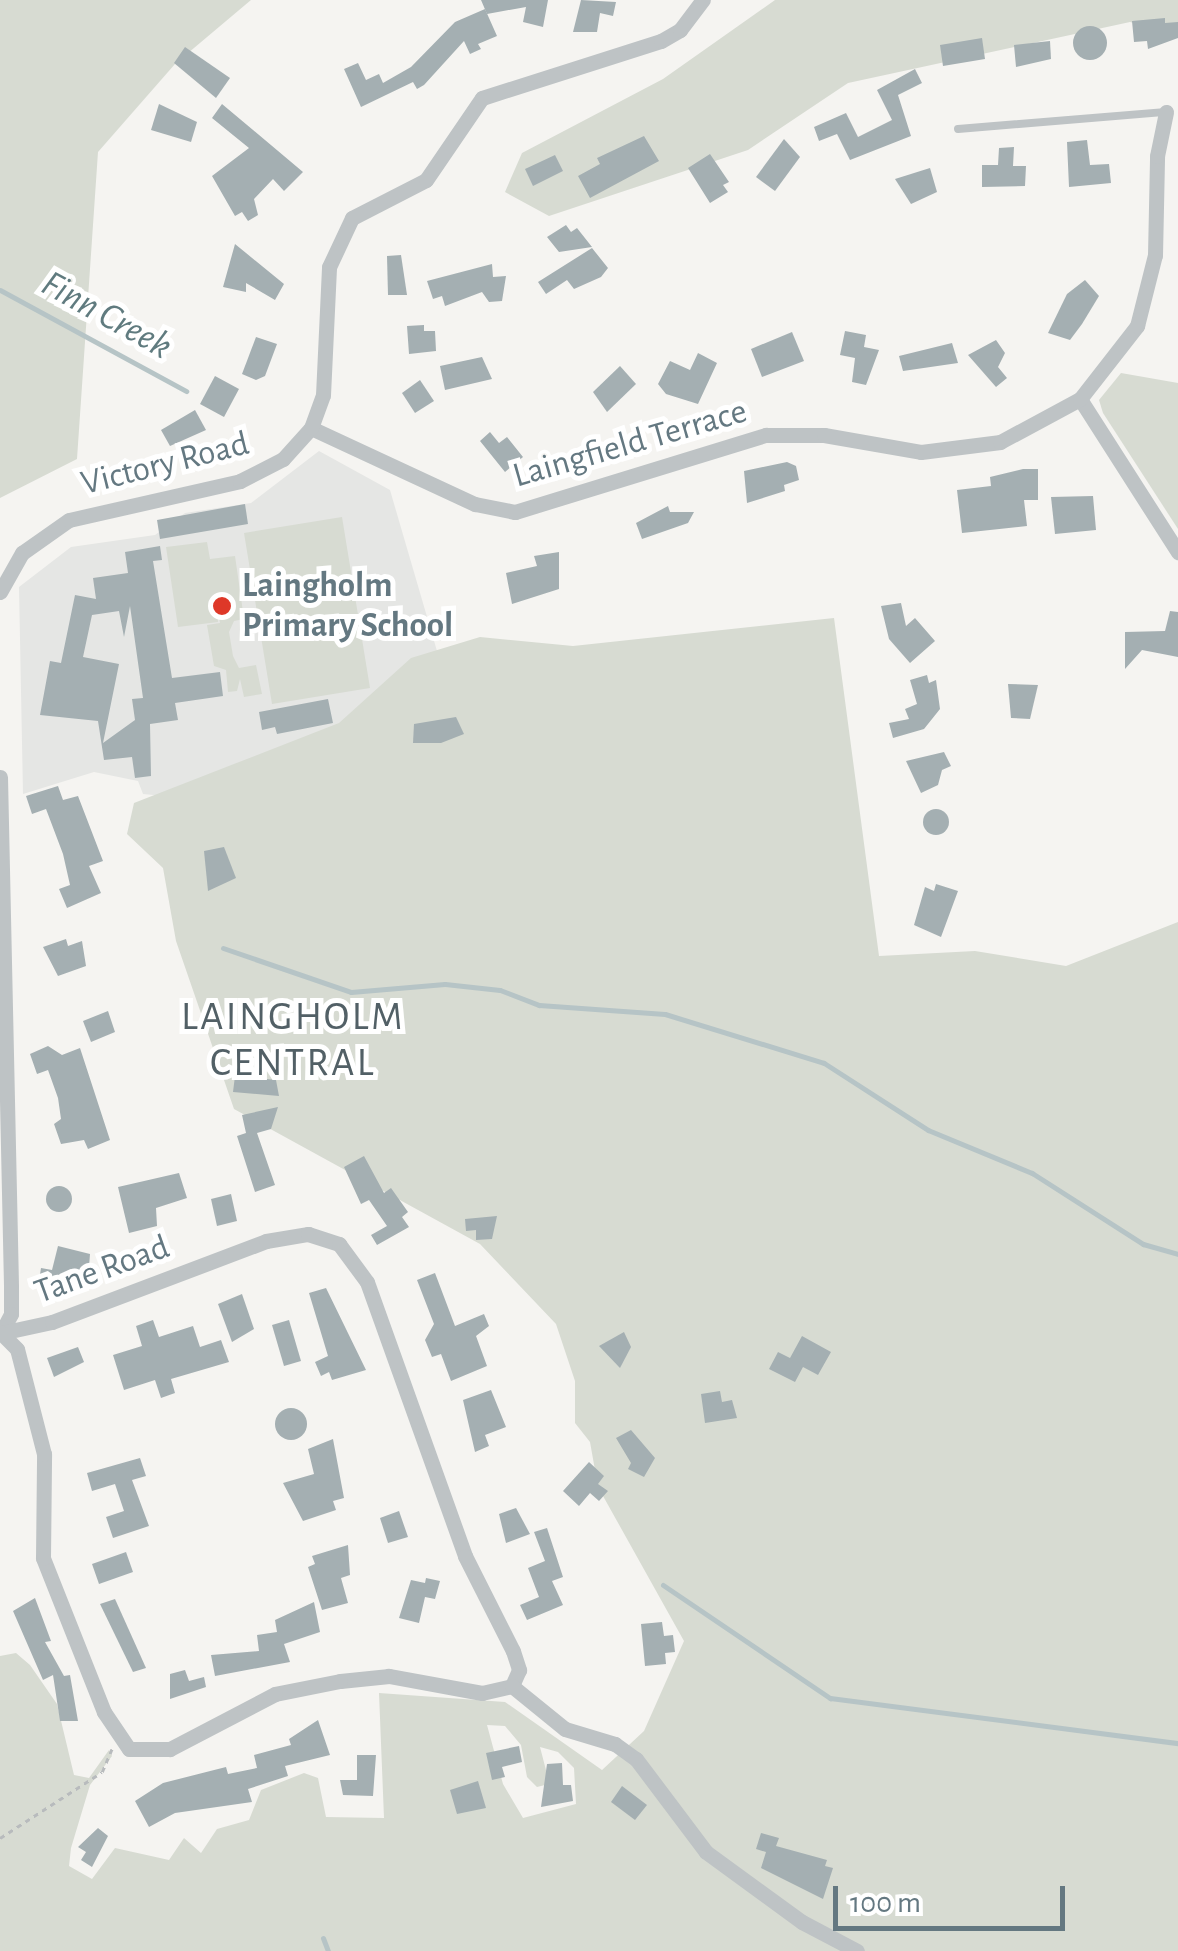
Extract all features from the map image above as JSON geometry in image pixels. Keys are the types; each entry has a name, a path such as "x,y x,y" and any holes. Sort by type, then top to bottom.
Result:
{"street":[{"name":"Victory Road","path":"0,592 12,566 50,530 112,506 256,475 283,459 311,428 323,395 330,267 352,218 426,180 482,98 515,82 661,41 680,30 704,0"},
{"name":"Laingfield Terrace","path":"311,428 475,504 515,512 766,436 824,436 921,452 972,448 1035,427 1080,399 1136,326 1148,289 1166,112"},
{"path":"1080,399 1178,552"},
{"path":"0,777 11,1286 11,1314 1,1334"},
{"name":"Tane Road","path":"1,1334 52,1322 266,1241 308,1234 339,1244 367,1282 466,1556 512,1652 519,1670 512,1686"},
{"name":"Tane Road","path":"1,1334 17,1349 44,1454 43,1558 117,1738"},
{"path":"117,1738 129,1749 170,1749 275,1694 340,1681 389,1676 482,1693 512,1686 565,1729 615,1744 636,1759 706,1852 802,1922 857,1951"}],"lane":[{"path":"958,129 1166,112"}],"path":[{"path":"0,1838 102,1772 117,1738"}],"shaded area":[{"path":"0,0 251,0 175,64 98,152 77,459 0,498"},
{"path":"775,0 1178,0 1178,34 1130,22 848,83 748,150 549,216 505,192 522,153 663,79"},
{"path":"1121,373 1178,383 1178,529 1103,413 1099,400"},
{"name":"Laingholm Primary School","path":"319,451 390,490 451,699 164,796 143,794 138,781 94,772 23,794 19,587 71,547 155,535 185,513 251,503"},
{"path":"342,517 370,688 272,704 244,533"},
{"path":"207,542 210,559 235,556 244,619 234,621 229,632 233,656 239,668 256,665 262,694 244,697 240,679 237,691 228,692 226,670 214,666 207,625 220,623 217,604 218,622 178,627 166,547"},
{"path":"834,618 879,956 975,951 1066,966 1178,922 1178,1951 0,1951 0,1656 16,1653 30,1665 57,1704 74,1775 89,1778 109,1750 112,1756 90,1785 71,1848 69,1866 92,1879 115,1848 169,1860 184,1838 201,1853 217,1829 249,1820 261,1790 304,1773 318,1778 326,1817 384,1818 379,1693 505,1702 602,1770 644,1731 684,1641 598,1487 590,1442 575,1423 575,1381 556,1324 480,1244 234,1109 176,941 163,868 127,834 134,803 339,723 411,658 480,637 573,646","holes":["487,1725 505,1726 521,1745 527,1777 537,1787 545,1785 547,1774 540,1747 558,1752 574,1768 576,1804 523,1818 503,1784"]}],"building":[{"path":"481,0 548,0 543,27 523,22 526,7 487,14"},
{"path":"581,0 616,2 613,16 600,13 597,32 573,32"},
{"path":"485,9 497,36 478,44 481,49 470,54 464,41 424,85 417,89 413,82 361,107 344,69 358,63 366,80 379,74 383,83 411,67 455,22"},
{"path":"1165,18 1165,23 1178,22 1178,38 1148,49 1147,41 1134,42 1132,21"},
{"path":"1090,26 1102,31 1107,43 1102,55 1090,60 1078,55 1073,43 1078,31"},
{"path":"982,38 985,59 943,66 940,45"},
{"path":"1050,41 1051,59 1016,67 1014,45"},
{"path":"185,47 230,78 216,98 174,63"},
{"path":"915,69 922,83 898,95 911,136 850,160 837,134 819,141 814,127 846,113 858,137 892,120 877,90"},
{"path":"159,104 197,122 191,142 151,130"},
{"path":"222,104 303,172 284,191 273,179 254,199 258,215 248,221 242,212 235,216 212,176 249,148 212,118"},
{"path":"644,136 659,161 590,198 578,176 600,164 597,158"},
{"path":"784,139 800,157 775,191 756,177"},
{"path":"1087,140 1090,165 1109,164 1111,183 1069,187 1067,142"},
{"path":"1014,147 1013,166 1026,166 1025,186 982,187 982,165 998,165 999,148"},
{"path":"710,154 729,182 723,185 728,192 710,203 688,168"},
{"path":"555,155 563,171 533,186 525,169"},
{"path":"930,168 937,192 911,204 895,179"},
{"path":"566,225 571,232 577,228 592,247 559,252 547,237"},
{"path":"235,244 284,284 275,300 246,283 246,292 223,287"},
{"path":"592,248 608,268 601,277 574,289 567,280 546,294 538,282"},
{"path":"401,255 407,295 388,295 387,256"},
{"path":"492,264 493,277 506,276 502,301 489,302 482,292 445,306 442,296 433,299 427,281"},
{"path":"1085,280 1099,296 1082,324 1070,340 1048,333 1067,294"},
{"path":"424,325 424,331 435,331 436,351 409,354 407,326"},
{"path":"845,331 866,335 864,347 879,350 866,385 852,382 855,358 840,355"},
{"path":"792,332 804,361 762,377 751,349"},
{"path":"256,337 277,344 265,376 256,380 242,374"},
{"path":"996,340 1005,353 998,367 1007,378 996,387 968,355"},
{"path":"952,343 958,363 903,371 899,356"},
{"path":"698,353 717,363 698,404 666,394 658,384 670,361 690,370"},
{"path":"482,357 492,379 445,390 440,366"},
{"path":"620,366 636,384 607,412 593,392"},
{"path":"215,376 239,389 224,417 200,404"},
{"path":"420,380 434,401 415,413 402,393"},
{"path":"195,410 206,430 170,446 161,430"},
{"path":"490,432 499,443 507,437 523,457 505,472 480,441"},
{"path":"787,462 796,466 799,480 784,485 785,491 747,503 744,471"},
{"path":"1038,469 1038,500 1024,500 1027,526 962,533 957,490 991,486 990,477"},
{"path":"1093,496 1096,530 1055,534 1051,497"},
{"path":"245,504 248,524 160,539 157,520"},
{"path":"668,506 670,512 694,512 688,523 642,539 636,523"},
{"path":"160,546 162,560 153,561 172,678 220,672 223,696 175,703 178,720 150,724 151,776 135,778 132,757 104,760 98,721 40,715 50,661 61,663 75,595 96,599 93,578 128,573 125,552","holes":["130,606 143,698 132,699 135,720 103,743 119,664 83,657 92,615 119,611 124,637"]},
{"path":"559,552 559,589 512,604 506,573 537,566 534,556"},
{"path":"901,603 906,626 915,618 935,641 910,663 889,639 881,606"},
{"path":"1170,611 1178,612 1178,657 1142,650 1125,669 1125,632 1165,631"},
{"path":"927,675 929,683 936,680 940,709 924,729 893,738 889,723 909,719 905,709 917,704 910,680"},
{"path":"1008,684 1038,685 1030,719 1011,718"},
{"path":"328,699 333,723 277,734 275,727 262,730 259,712"},
{"path":"456,717 464,734 441,743 413,743 414,724"},
{"path":"944,752 951,766 942,770 938,785 921,793 906,761"},
{"path":"58,786 63,800 78,796 103,861 89,866 101,893 67,908 59,889 70,885 63,854 46,809 32,814 26,796"},
{"path":"936,809 946,812 946,832 936,835 926,832 923,822 926,812"},
{"path":"224,847 236,878 208,891 204,851"},
{"path":"936,884 958,891 941,937 914,925 925,887 934,891"},
{"path":"66,939 68,946 82,941 86,966 58,976 43,947"},
{"path":"108,1011 115,1032 91,1042 83,1021"},
{"path":"48,1046 62,1055 80,1048 110,1140 88,1149 84,1140 61,1144 54,1124 61,1119 58,1098 48,1070 37,1074 30,1054"},
{"path":"235,1076 276,1080 279,1096 233,1092"},
{"path":"278,1107 271,1129 257,1133 275,1185 255,1192 237,1136 246,1133 242,1115"},
{"path":"364,1156 384,1193 391,1188 408,1212 402,1217 409,1227 377,1245 371,1235 387,1226 369,1200 361,1204 344,1167"},
{"path":"179,1173 187,1198 156,1208 157,1226 129,1233 118,1187"},
{"path":"59,1186 68,1190 72,1199 68,1208 59,1212 50,1208 46,1199 50,1190"},
{"path":"231,1194 237,1221 217,1226 211,1199"},
{"path":"497,1216 492,1239 476,1240 476,1230 466,1231 465,1219"},
{"path":"58,1246 90,1254 88,1281 64,1276 60,1291 38,1287 41,1268 52,1270"},
{"path":"435,1273 455,1326 484,1314 489,1326 476,1336 487,1366 451,1381 441,1354 432,1357 425,1340 434,1324 417,1280"},
{"path":"326,1288 366,1370 332,1380 329,1372 321,1376 315,1362 328,1356 309,1293"},
{"path":"242,1294 254,1329 232,1342 218,1304"},
{"path":"153,1320 159,1337 193,1326 200,1347 221,1340 229,1362 171,1379 175,1393 161,1398 155,1380 124,1390 113,1355 142,1346 136,1326"},
{"path":"289,1320 301,1361 284,1366 272,1325"},
{"path":"624,1332 631,1347 620,1368 599,1346"},
{"path":"802,1336 831,1352 818,1375 803,1367 795,1382 769,1369 778,1352 790,1358"},
{"path":"78,1347 84,1362 54,1377 47,1358"},
{"path":"491,1390 506,1427 485,1435 489,1446 475,1452 463,1400"},
{"path":"720,1391 722,1402 732,1400 737,1418 705,1423 701,1394"},
{"path":"291,1408 302,1413 307,1424 302,1435 291,1440 280,1435 275,1424 280,1413"},
{"path":"631,1430 655,1458 644,1477 628,1469 631,1463 616,1438"},
{"path":"333,1439 344,1498 333,1501 336,1510 303,1521 283,1483 314,1474 308,1449"},
{"path":"140,1458 146,1476 132,1480 149,1526 113,1538 106,1517 124,1511 115,1484 92,1491 87,1473"},
{"path":"589,1462 604,1476 598,1484 608,1491 599,1501 590,1493 579,1506 563,1491"},
{"path":"516,1508 530,1534 506,1543 499,1514"},
{"path":"399,1511 408,1537 388,1543 380,1518"},
{"path":"547,1528 563,1577 552,1581 563,1605 527,1620 520,1605 539,1597 528,1568 545,1561 534,1532"},
{"path":"348,1545 350,1575 341,1578 348,1603 322,1610 308,1567 315,1564 312,1556"},
{"path":"126,1552 133,1572 99,1584 92,1564"},
{"path":"426,1578 440,1581 435,1599 425,1597 419,1623 399,1618 411,1580 425,1583"},
{"path":"35,1598 51,1641 45,1642 64,1676 70,1675 78,1721 60,1721 53,1675 43,1680 13,1611"},
{"path":"115,1599 146,1668 133,1672 100,1604"},
{"path":"314,1602 320,1632 284,1644 290,1662 215,1676 211,1655 259,1651 257,1635 277,1632 275,1620"},
{"path":"662,1622 664,1636 673,1635 675,1652 665,1653 666,1664 645,1666 641,1624"},
{"path":"185,1670 189,1681 204,1677 206,1687 170,1699 170,1674"},
{"path":"318,1720 330,1755 285,1766 288,1776 248,1789 252,1802 175,1813 149,1827 135,1801 163,1783 226,1767 228,1774 257,1768 254,1755 291,1745 289,1739"},
{"path":"519,1746 522,1762 502,1767 505,1777 492,1780 486,1753"},
{"path":"357,1755 376,1755 373,1796 343,1795 340,1780 357,1780"},
{"path":"562,1763 563,1785 571,1785 573,1801 541,1807 547,1764"},
{"path":"478,1781 486,1808 457,1814 450,1790"},
{"path":"622,1786 647,1805 635,1820 611,1802"},
{"path":"98,1828 108,1836 92,1867 81,1860 86,1852 78,1847"},
{"path":"761,1833 779,1838 776,1846 827,1860 825,1866 833,1868 823,1899 761,1868 766,1852 756,1849"}],"waterway":[{"name":"Finn Creek","path":"0,290 186,391"},
{"path":"223,948 351,992 445,984 500,990 539,1005 665,1014 824,1063 928,1130 1032,1173 1143,1244 1178,1254"},
{"path":"663,1585 830,1698 1178,1743"},
{"path":"323,1938 328,1951"}],"place":[{"name":"Laingholm Primary School","path":"222,606"}],"district":[{"name":"LAINGHOLM CENTRAL","path":"293,1040"}]}
